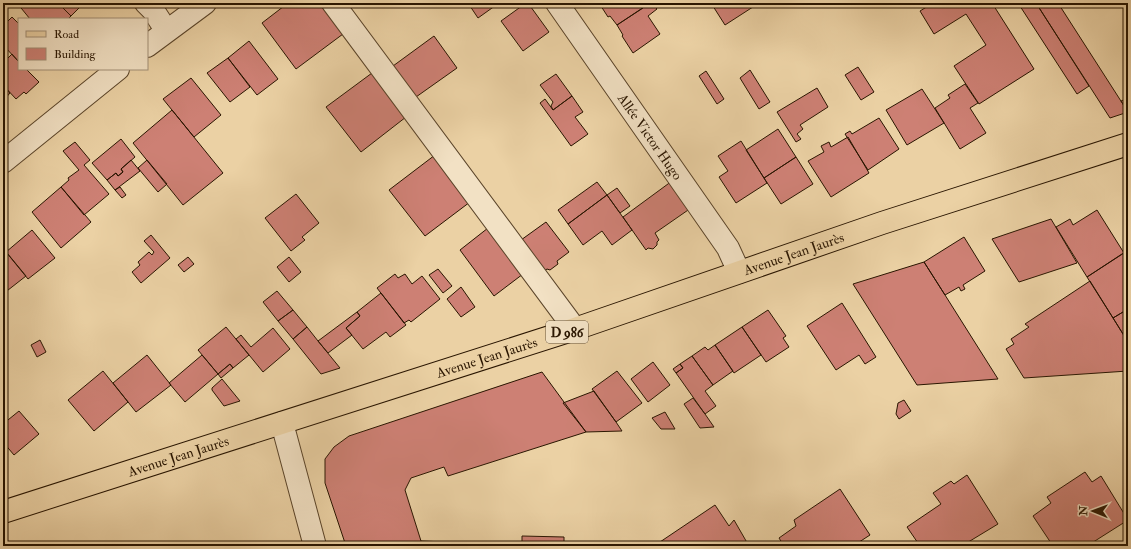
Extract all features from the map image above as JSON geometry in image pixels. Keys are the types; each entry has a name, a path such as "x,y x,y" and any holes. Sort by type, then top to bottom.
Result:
{"main road":[{"name":"Avenue Jean Jaurès","path":"3,512 282,424 575,329 882,223 1128,144"}],"street":[{"path":"146,3 153,10 166,30"},
{"path":"148,45 166,30 205,3"},
{"path":"332,3 575,329"},
{"name":"Allée Victor Hugo","path":"557,3 728,248 739,272"},
{"path":"3,162 117,70"},
{"path":"282,424 315,546"}],"building":[{"path":"17,3 58,3 71,16 69,18 29,18"},
{"path":"58,3 84,3 71,16"},
{"path":"288,3 319,3 343,34 296,69 262,23"},
{"path":"474,3 499,3 478,18 470,6"},
{"path":"528,3 549,32 523,51 501,21"},
{"path":"599,3 639,3 643,8 617,25 610,16 608,17"},
{"path":"652,3 657,9 648,16 660,34 633,53 617,25"},
{"path":"711,3 755,3 756,5 725,25"},
{"path":"933,3 992,3 1034,69 979,104 954,66 986,45 966,14 934,34 920,11"},
{"path":"1018,3 1036,3 1089,86 1077,94"},
{"path":"1036,3 1058,3 1128,112 1110,118"},
{"path":"12,17 18,23 18,61 3,45 3,26"},
{"path":"434,36 457,68 416,97 393,66"},
{"path":"249,41 278,79 257,95 228,58"},
{"path":"12,54 18,61 18,70 27,70 39,82 26,94 24,92 16,99 3,85 3,63"},
{"path":"228,58 250,87 230,102 207,73"},
{"path":"858,67 874,92 861,100 845,75"},
{"path":"750,70 770,102 759,109 740,78"},
{"path":"706,71 724,99 717,104 699,76"},
{"path":"372,73 406,117 361,152 326,107"},
{"path":"556,74 572,96 553,110 551,106 553,102 540,85"},
{"path":"191,78 221,115 194,137 163,99"},
{"path":"965,84 978,103 970,108 986,133 960,149 935,108 950,98 948,95"},
{"path":"3,85 10,93 3,101"},
{"path":"817,88 828,107 800,125 803,129 797,134 801,139 796,142 777,112"},
{"path":"922,89 944,123 907,145 886,110"},
{"path":"572,96 583,112 575,117 588,134 571,146 540,103 545,99 553,110"},
{"path":"1128,98 1128,112 1121,101"},
{"path":"172,110 223,173 183,205 133,143"},
{"path":"879,118 899,149 868,170 845,134 850,131 852,134"},
{"path":"778,129 796,157 764,178 746,150"},
{"path":"848,137 869,173 831,197 808,161 824,152 821,146 829,142 831,147"},
{"path":"121,139 135,157 121,169 123,172 118,176 116,173 107,180 92,163"},
{"path":"741,141 767,183 736,203 719,177 728,171 718,156"},
{"path":"75,142 90,160 84,165 109,194 84,215 61,187 69,180 68,178 79,170 63,151"},
{"path":"435,155 470,202 425,236 389,190"},
{"path":"796,157 813,184 781,204 764,178"},
{"path":"131,160 140,171 115,190 107,180 116,173 118,176 123,172 121,169"},
{"path":"147,160 167,184 158,192 138,168"},
{"path":"672,181 691,208 655,233 659,240 657,245 653,249 648,248 646,250 623,217"},
{"path":"597,182 607,195 568,224 558,210"},
{"path":"61,187 91,222 61,248 32,212"},
{"path":"120,187 126,195 122,198 115,190"},
{"path":"617,188 630,206 620,213 607,195"},
{"path":"296,194 319,223 302,237 305,240 291,251 265,218"},
{"path":"607,195 632,230 612,245 602,231 583,245 568,224"},
{"path":"1097,210 1124,253 1087,277 1056,227 1070,219 1073,225"},
{"path":"1051,219 1077,263 1019,282 992,239"},
{"path":"546,222 569,252 557,261 558,264 550,270 547,269 544,271 521,240"},
{"path":"488,228 523,274 494,296 460,250"},
{"path":"32,230 55,258 28,279 6,252"},
{"path":"151,235 170,258 141,283 132,272 140,265 138,262 149,252 152,255 154,252 144,241"},
{"path":"964,237 985,271 963,285 965,289 961,291 959,287 945,295 924,262"},
{"path":"3,248 26,276 3,294"},
{"path":"1128,250 1128,309 1113,318 1087,277"},
{"path":"188,257 194,264 184,272 178,265"},
{"path":"289,257 301,272 289,282 277,267"},
{"path":"924,262 998,379 917,385 853,284"},
{"path":"438,269 452,286 443,293 429,275"},
{"path":"395,274 398,278 405,274 412,284 422,276 440,299 411,322 409,320 404,323 377,288"},
{"path":"1090,281 1128,342 1128,371 1024,378 1006,349 1014,344 1011,339 1029,327 1025,324"},
{"path":"461,287 475,307 461,317 447,299"},
{"path":"277,291 293,310 278,321 263,302"},
{"path":"381,293 406,325 390,337 386,332 363,349 346,328 360,316 357,312"},
{"path":"842,303 876,357 865,364 859,355 836,370 807,326"},
{"path":"1128,309 1128,342 1113,318"},
{"path":"293,310 307,327 293,339 278,321"},
{"path":"768,310 786,336 783,338 789,347 766,362 742,327"},
{"path":"357,312 360,316 346,328 352,335 328,353 318,341"},
{"path":"226,327 249,355 233,368 230,364 218,374 198,350"},
{"path":"307,327 340,368 321,374 293,339"},
{"path":"742,327 761,355 734,373 715,345"},
{"path":"273,328 290,349 263,372 236,339 241,335 251,347"},
{"path":"40,340 46,352 37,357 31,345"},
{"path":"715,345 733,371 713,385 692,356 705,347 708,350"},
{"path":"147,355 171,385 136,412 113,383"},
{"path":"202,355 218,374 185,402 169,383"},
{"path":"692,356 713,385 705,391 716,406 705,414 676,373 683,368 680,364"},
{"path":"653,362 670,385 648,402 631,379"},
{"path":"230,364 233,368 221,378 218,374"},
{"path":"680,364 683,368 676,373 673,369"},
{"path":"103,371 128,402 94,431 68,400"},
{"path":"617,371 642,403 616,422 592,389"},
{"path":"542,372 586,432 448,476 444,467 411,478 405,490 421,541 522,545 522,536 564,537 564,546 346,546 325,483 325,459 334,447 349,436"},
{"path":"222,379 240,401 224,406 212,390 212,388"},
{"path":"594,391 622,431 586,432 563,403"},
{"path":"693,398 714,427 700,428 684,404"},
{"path":"904,400 911,411 899,419 896,414 898,403"},
{"path":"19,411 39,434 14,455 3,442 3,424"},
{"path":"665,412 675,429 661,429 652,418"},
{"path":"1085,472 1092,482 1101,476 1128,520 1087,546 1053,546 1033,516 1051,503 1047,497"},
{"path":"967,475 998,524 965,544 967,546 920,546 907,527 941,504 933,493 951,481 954,484"},
{"path":"840,489 870,535 853,546 784,546 779,538 796,526 794,520"},
{"path":"715,505 729,526 734,520 749,546 654,546"}]}
